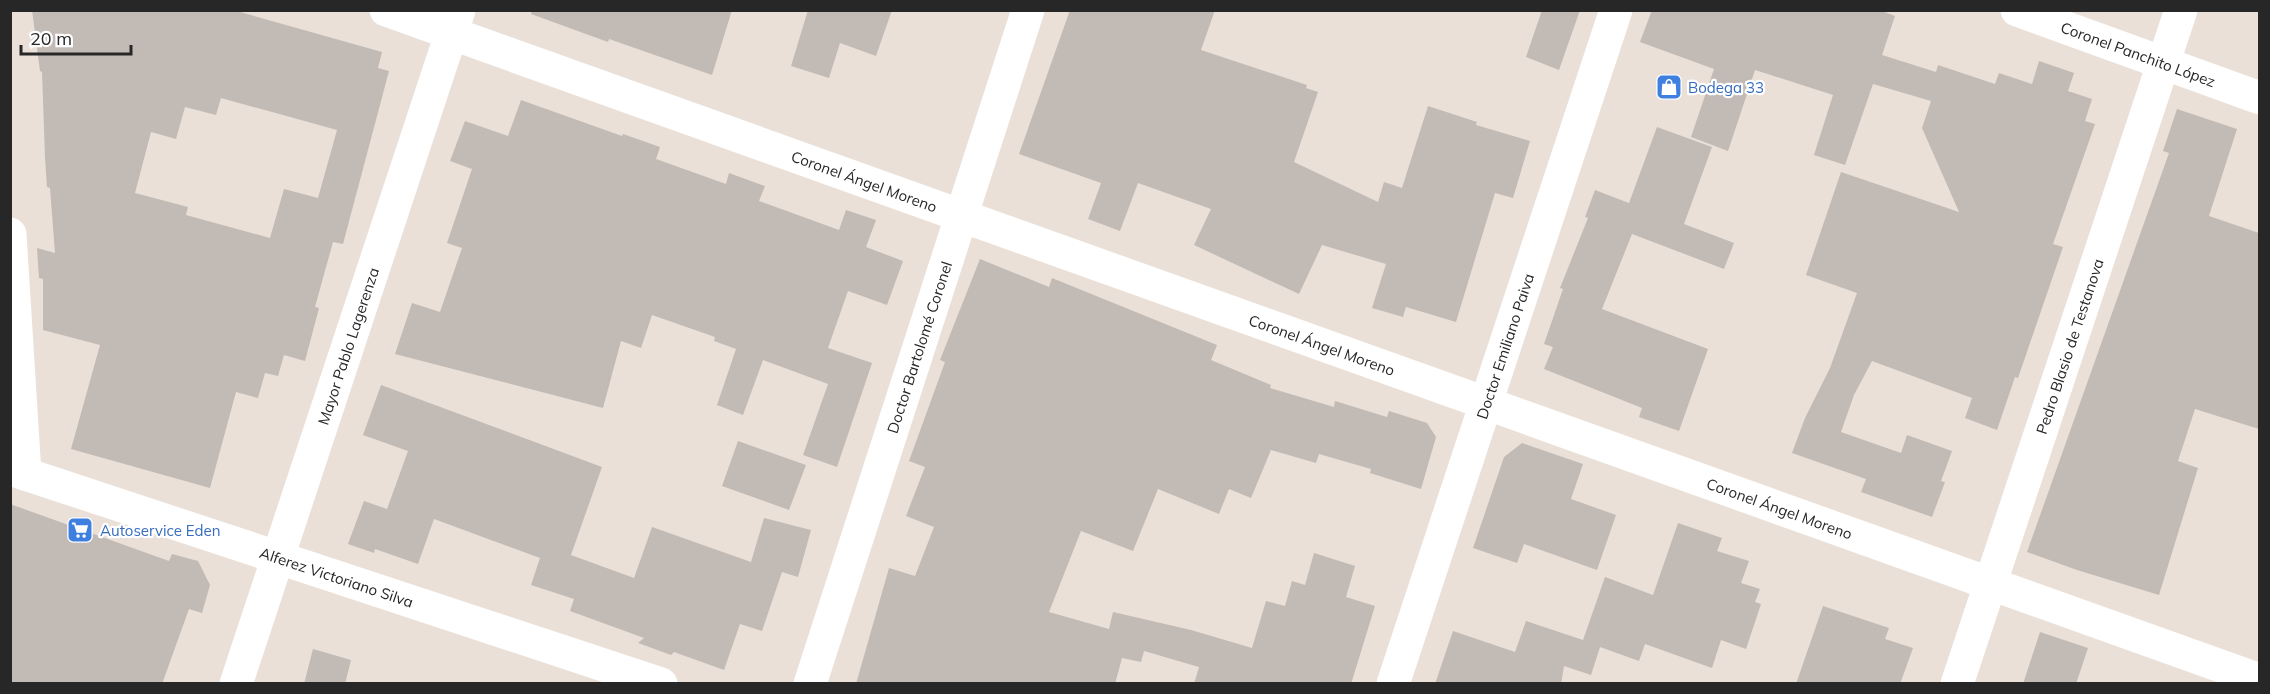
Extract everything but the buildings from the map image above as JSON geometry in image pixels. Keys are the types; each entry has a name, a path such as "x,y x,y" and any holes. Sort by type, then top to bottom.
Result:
{"street":[{"name":"Coronel Ángel Moreno","path":"386,10 455,22 961,216 2259,680"},
{"name":"Doctor Bartolomé Coronel","path":"810,684 1028,10"},
{"name":"Doctor Emiliano Paiva","path":"1393,684 1616,10"},
{"name":"Coronel Panchito López","path":"2017,10 2259,98"},
{"name":"Pedro Blasio de Testanova","path":"1957,684 2181,10"},
{"name":"Mayor Pablo Lagerenza","path":"236,684 455,22"},
{"path":"10,234 18,471"},
{"name":"Alferez Victoriano Silva","path":"18,471 661,684"}],"place":[{"name":"Bodega 33","path":"1669,87"},
{"name":"Autoservice Eden","path":"80,530"}]}
